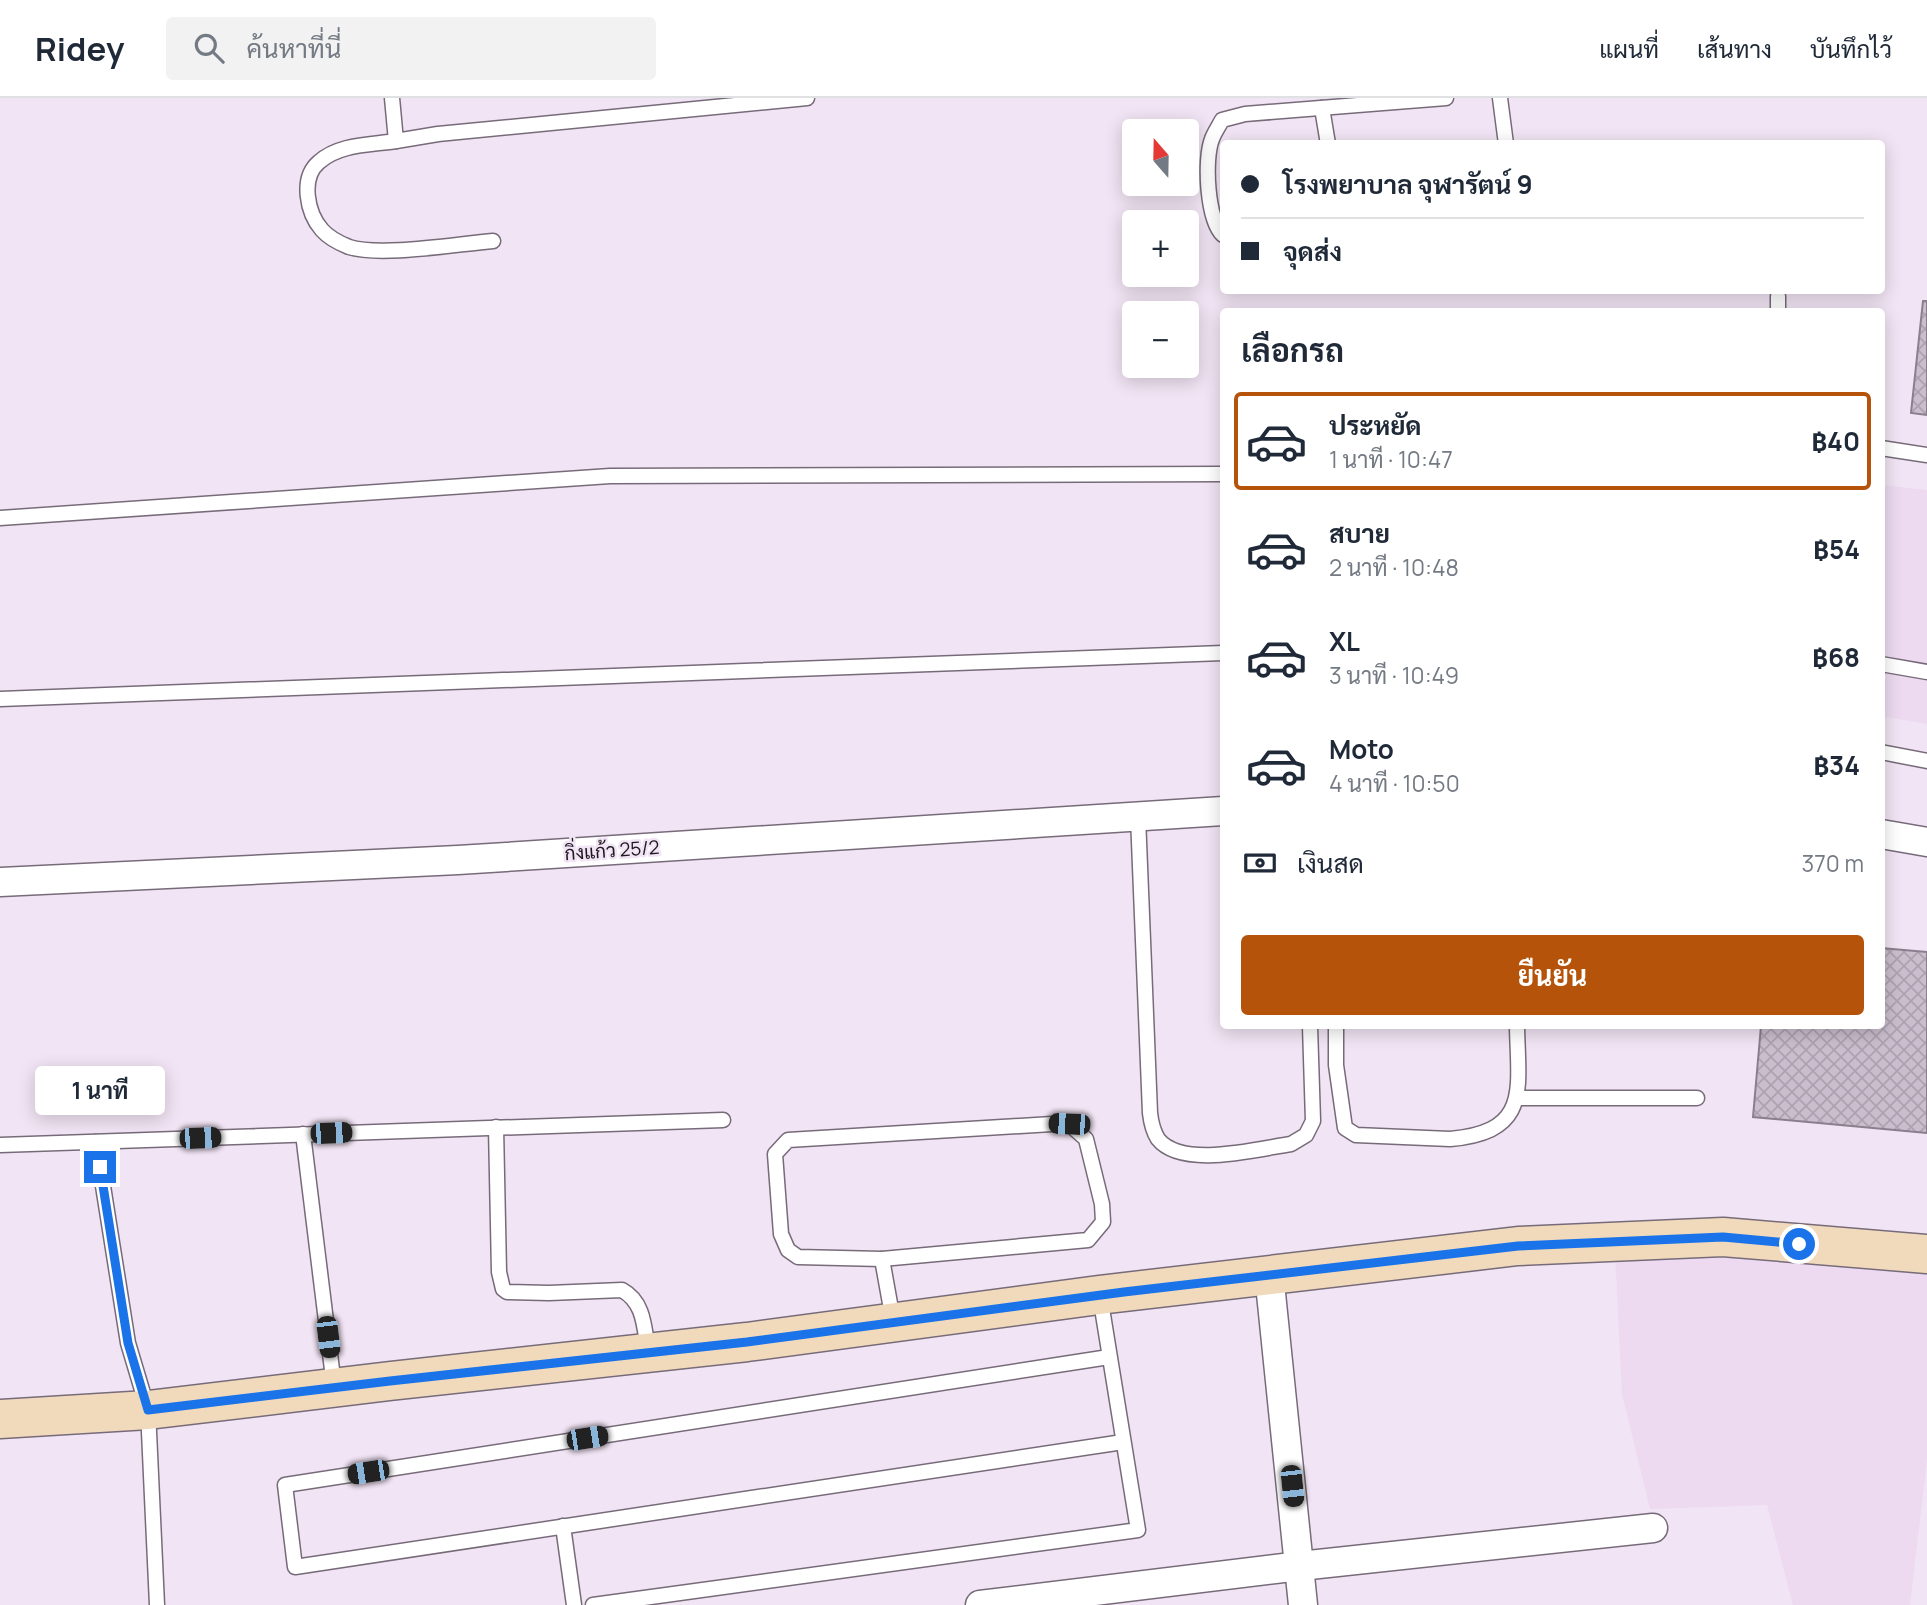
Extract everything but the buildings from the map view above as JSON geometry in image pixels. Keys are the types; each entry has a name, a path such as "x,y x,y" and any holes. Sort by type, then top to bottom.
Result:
{"street":[{"name":"กิ่งแก้ว 25/2","path":"0,882 458,860 1220,811"},
{"path":"1885,835 1927,842"},
{"path":"0,1419 148,1410 649,1353 1269,1274 1518,1246 1723,1237 1927,1254"},
{"path":"1269,1274 1303,1605"},
{"path":"979,1605 1300,1566 1653,1528"}],"lane":[{"path":"392,98 396,141"},
{"path":"493,242 369,252 348,246 330,238 320,229 311,212 308,177 318,162 343,149 438,134 807,98"},
{"path":"1220,232 1209,208 1208,179 1210,141 1222,120 1245,114 1446,98"},
{"path":"1500,98 1505,140"},
{"path":"1322,108 1327,140"},
{"path":"1778,296 1778,308"},
{"path":"1885,449 1927,455"},
{"path":"0,518 610,476 1220,474"},
{"path":"0,699 1220,653"},
{"path":"1885,665 1927,672"},
{"path":"1885,753 1927,761"},
{"path":"1138,817 1150,1113 1156,1136 1169,1148 1195,1156 1291,1144 1301,1139 1313,1121 1310,1029"},
{"path":"1336,1029 1336,1065 1345,1128 1356,1135 1463,1138 1489,1130 1509,1117 1517,1098 1517,1029"},
{"path":"1517,1098 1697,1098"},
{"path":"0,1145 723,1121"},
{"path":"1052,1124 1069,1124 1086,1139 1102,1204 1103,1223 1088,1240 882,1259 798,1257 788,1250 781,1234 775,1154 788,1140 1052,1124"},
{"path":"496,1127 499,1272 503,1289 507,1292 549,1293 622,1290 632,1295 640,1307 649,1353"},
{"path":"303,1134 334,1388"},
{"path":"96,1142 128,1343 148,1410 157,1605"},
{"path":"882,1259 894,1323"},
{"path":"593,1605 1138,1530 1099,1295"},
{"path":"1110,1357 285,1485 295,1567 1123,1441"},
{"path":"563,1527 574,1605"}],"shaded area":[{"path":"1885,485 1927,490 1927,724 1885,717"},
{"path":"1927,1249 1927,1460 1910,1605 1793,1605 1767,1505 1650,1509 1622,1394 1615,1252"}],"route":[{"path":"100,1167 128,1343 148,1410 747,1342 1124,1292 1518,1246 1723,1237 1799,1244"}]}
